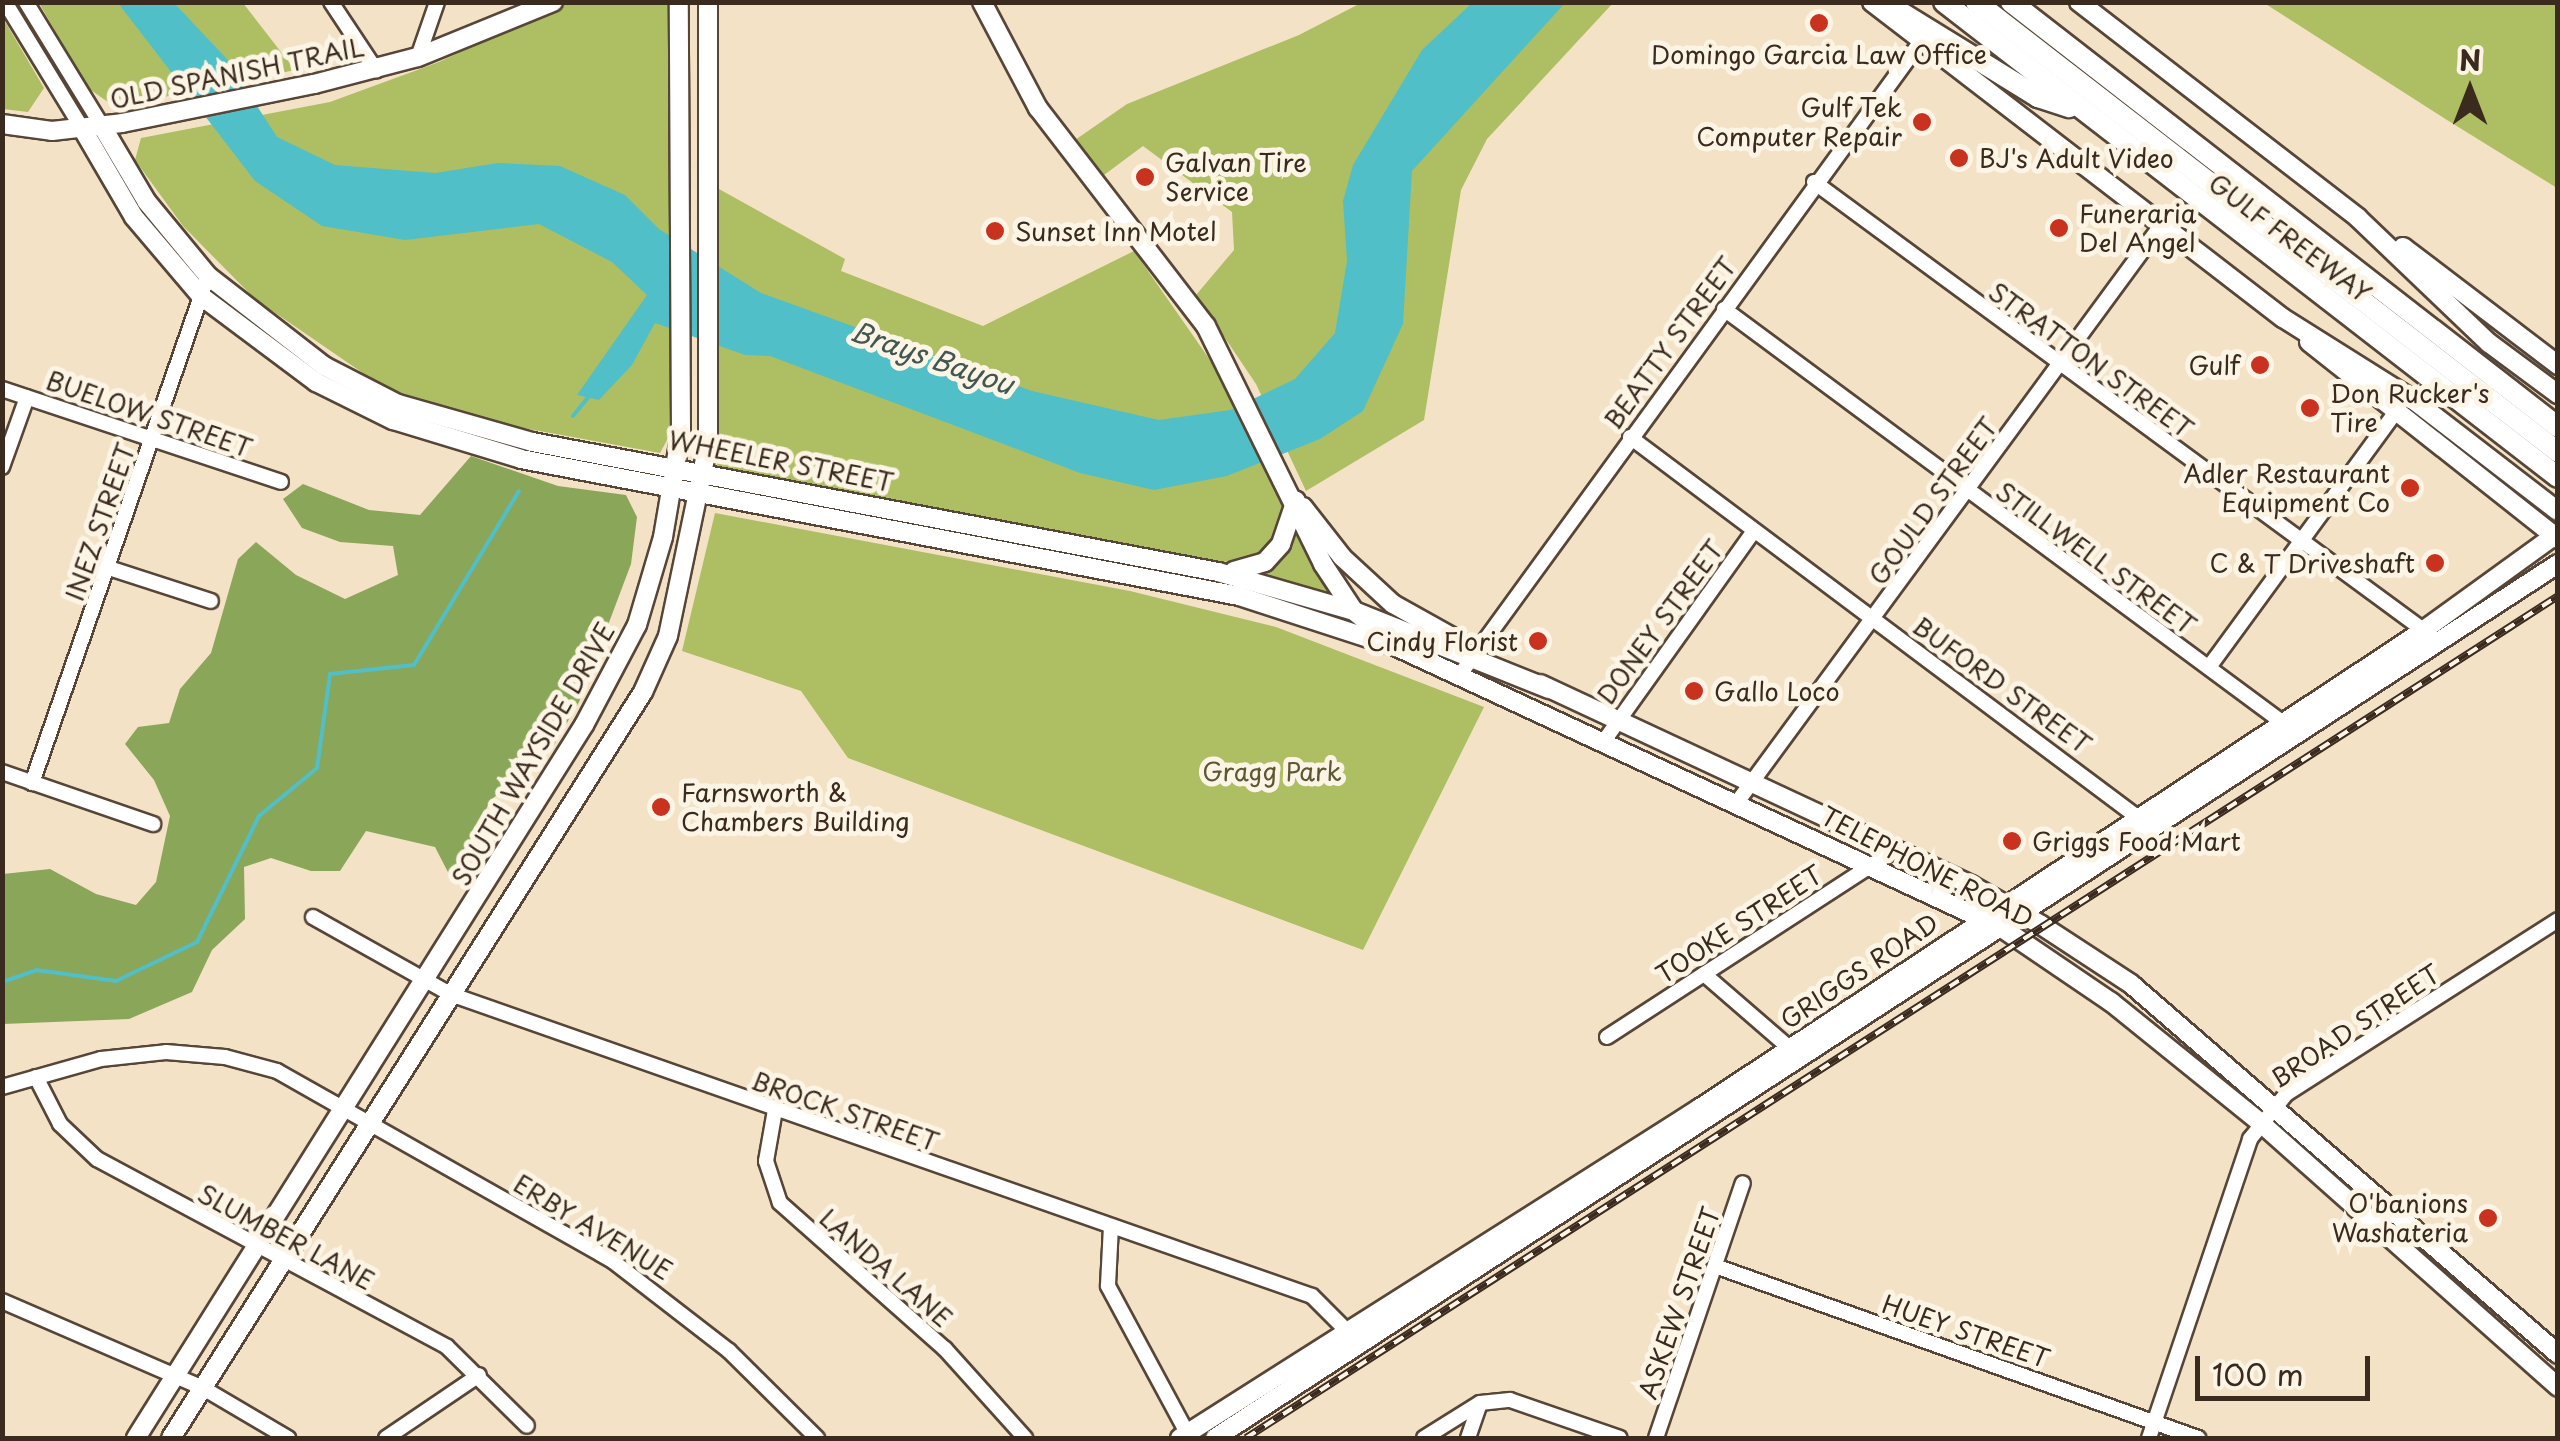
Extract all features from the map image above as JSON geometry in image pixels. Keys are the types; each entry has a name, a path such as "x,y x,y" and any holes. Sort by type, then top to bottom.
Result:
{"highway":[{"path":"1884,2 2038,97 2084,112"},
{"name":"GULF FREEWAY","path":"1944,2 2084,112 2422,347 2520,398 2558,428"},
{"name":"GULF FREEWAY","path":"1976,2 2558,452"},
{"name":"GULF FREEWAY","path":"2011,2 2422,347 2558,477"},
{"path":"2520,398 2558,414"}],"main road":[{"name":"OLD SPANISH TRAIL","path":"475,31 520,2"},
{"name":"OLD SPANISH TRAIL","path":"2,124 102,126 314,84 418,57 554,2"},
{"path":"171,1438 642,692 668,636 703,493 711,400 708,2"},
{"name":"TELEPHONE ROAD","path":"982,2 1038,108 1206,326 1296,498 1322,564 1354,610 1397,647 1738,801 2002,928 2111,1002 2262,1124 2558,1387"},
{"path":"1872,2 2283,318 2395,413 2556,536"},
{"path":"2079,2 2371,229 2558,365"},
{"name":"SOUTH WAYSIDE DRIVE","path":"136,1438 178,1377 254,1246 345,1108 584,725 637,625 674,487 682,392 678,6"},
{"name":"WHEELER STREET","path":"102,126 148,202 208,276 320,374"},
{"name":"WHEELER STREET","path":"82,128 134,217 202,296 392,420 674,487 1240,596 1397,647"},
{"path":"2371,229 2489,343 2558,394"},
{"path":"2283,318 2415,401 2558,511"},
{"name":"WHEELER STREET","path":"470,438 676,466 1218,572 1354,610 1473,653"},
{"path":"1218,572 1264,562 1281,544 1296,498"},
{"name":"TELEPHONE ROAD","path":"1296,498 1342,557 1394,604 1473,653 2006,904 2131,984 2558,1354"},
{"name":"GRIGGS ROAD","path":"1796,1054 1984,918 2424,630 2556,536"},
{"name":"GRIGGS ROAD","path":"1186,1437 1353,1337 1796,1054 2002,928 2558,564"},
{"path":"637,625 668,636"},
{"name":"GRIGGS ROAD","path":"1214,1438 1353,1337"}],"street":[{"path":"5,2 82,128"},
{"path":"26,2 102,126"},
{"path":"331,2 376,70"},
{"path":"418,57 437,2"},
{"name":"BEATTY STREET","path":"1459,676 1814,182 1922,40"},
{"name":"STRATTON STREET","path":"1814,182 2440,643"},
{"name":"GOULD STREET","path":"1738,801 1756,784 2162,224"},
{"name":"INEZ STREET","path":"32,782 208,276"},
{"name":"STILLWELL STREET","path":"1724,310 2299,735"},
{"name":"BUELOW STREET","path":"2,388 280,482"},
{"path":"2,467 27,396"},
{"path":"2208,667 2395,413"},
{"name":"BUFORD STREET","path":"1630,437 2152,830"},
{"name":"DONEY STREET","path":"1604,741 1754,531"},
{"path":"109,568 212,601"},
{"path":"2,772 153,824"},
{"name":"TOOKE STREET","path":"1607,1037 1895,850"},
{"name":"BROCK STREET","path":"314,917 450,994 1312,1296 1353,1337"},
{"name":"BROAD STREET","path":"2149,1438 2232,1187 2262,1124 2286,1094 2558,920"},
{"path":"1704,974 1796,1054"},
{"name":"ERBY AVENUE","path":"2,1087 100,1059 166,1052 225,1057 277,1071 614,1262 729,1351 817,1438"},
{"name":"SLUMBER LANE","path":"36,1077 60,1124 96,1158 447,1346 526,1426"},
{"name":"LANDA LANE","path":"775,1110 766,1161 780,1203 945,1348 1024,1438"},
{"name":"ASKEW STREET","path":"1656,1438 1718,1267 1743,1183"},
{"path":"1111,1226 1108,1286 1186,1437"},
{"name":"HUEY STREET","path":"1718,1267 2198,1438"},
{"path":"2,1301 203,1388 288,1438"},
{"path":"386,1438 480,1376"},
{"path":"1424,1438 1480,1403 1510,1400 1620,1438"},
{"path":"1468,1438 1480,1403"}],"green space":[{"path":"39,3 243,3 295,70 115,107 88,88"},
{"path":"565,3 667,3 670,10 673,429 660,453 457,416 376,382 255,299 183,226 135,160 141,138 330,102 439,62"},
{"path":"1361,3 1613,3 1487,139 1461,190 1424,420 1306,491 1256,384 1196,295 1234,250 1232,212 1143,146 1104,175 1075,140 1127,104 1299,35"},
{"path":"2264,3 2557,3 2557,188 2447,120"},
{"path":"3,18 44,88 28,112 3,109"},
{"path":"719,189 845,259 841,271 983,326 1134,251 1224,380 1282,497 1283,529 1258,558 1211,563 717,467"},
{"path":"471,456 558,486 626,495 637,517 631,564 579,702 553,747 491,800 473,833 467,867 451,878 435,847 366,831 340,871 311,871 271,858 244,867 245,919 212,950 192,992 129,1019 3,1024 3,874 50,869 96,894 136,905 156,882 170,816 154,780 125,744 138,727 169,723 180,689 211,653 238,559 256,542 296,575 345,599 398,575 393,546 340,542 302,528 283,499 303,484 369,510 420,515"},
{"name":"Gragg Park","path":"715,513 1130,591 1276,627 1484,707 1363,950 848,758 801,691 682,651"},
{"path":"1294,530 1332,591 1327,594 1263,575"}],"water":[{"name":"Brays Bayou","path":"118,3 174,3 226,58 277,137 335,165 435,173 498,163 560,166 625,195 659,229 761,293 1032,391 1159,420 1230,410 1295,379 1335,333 1347,261 1343,201 1353,165 1422,50 1472,3 1565,3 1412,171 1403,324 1363,411 1320,439 1227,476 1154,490 1080,473 770,356 745,355 655,323 632,365 599,400 577,395 647,295 612,262 539,224 405,240 322,226 255,181"}],"waterway":[{"path":"573,416 589,396"},
{"path":"2,982 36,970 116,981 197,942 259,816 317,768 330,674 414,665 519,491"}],"railway":[{"path":"1246,1438 2558,596"}],"place":[{"name":"Domingo Garcia Law Office","path":"1819,23"},
{"name":"Gulf Tek Computer Repair","path":"1922,122"},
{"name":"BJ's Adult Video","path":"1959,158"},
{"name":"Galvan Tire Service","path":"1145,177"},
{"name":"Funeraria Del Angel","path":"2059,228"},
{"name":"Sunset Inn Motel","path":"995,231"},
{"name":"Gulf","path":"2260,365"},
{"name":"Don Rucker's Tire","path":"2310,408"},
{"name":"Adler Restaurant Equipment Co","path":"2410,488"},
{"name":"C & T Driveshaft","path":"2435,563"},
{"name":"Cindy Florist","path":"1538,641"},
{"name":"Gallo Loco","path":"1694,691"},
{"name":"Farnsworth & Chambers Building","path":"661,807"},
{"name":"Griggs Food Mart","path":"2012,841"},
{"name":"O'banions Washateria","path":"2488,1218"}]}
